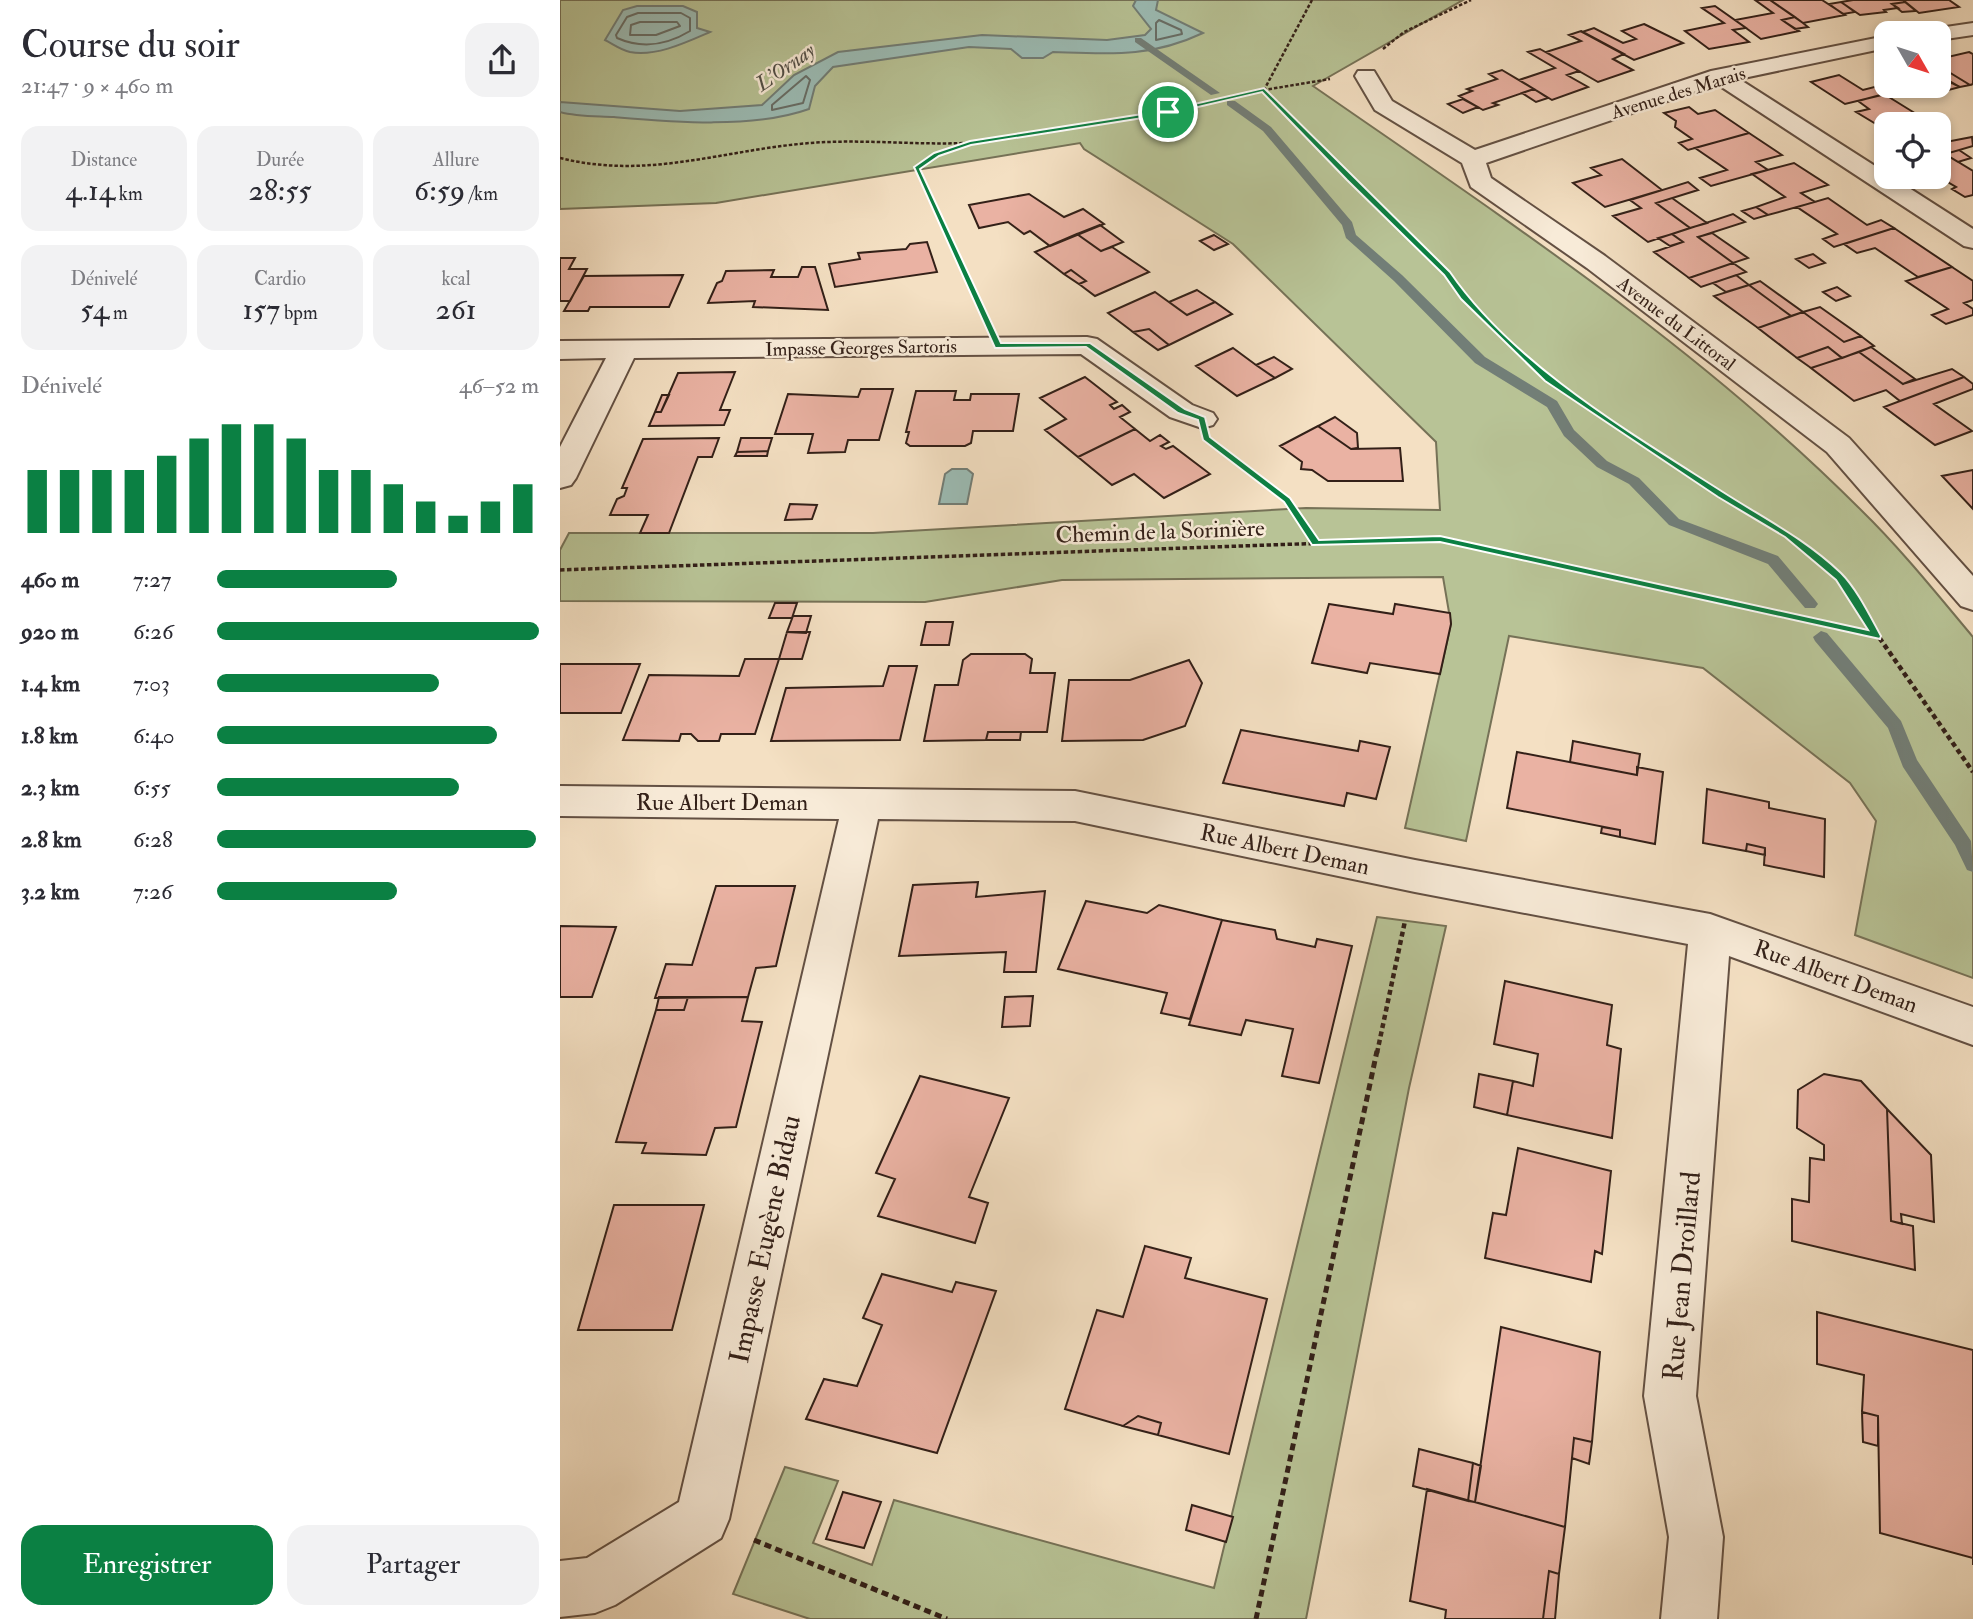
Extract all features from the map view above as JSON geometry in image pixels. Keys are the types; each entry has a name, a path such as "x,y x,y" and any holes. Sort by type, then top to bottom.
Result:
{"street":[{"path":"1951,32 1973,29"},
{"name":"Avenue des Marais","path":"1473,159 1719,76 1874,44"},
{"path":"1366,76 1383,105 1473,159"},
{"path":"1719,76 1973,240"},
{"name":"Avenue du Littoral","path":"1473,159 1480,182 1596,262 1838,445 1973,598"},
{"name":"Impasse Georges Sartoris","path":"560,350 1087,345 1181,411 1202,419"},
{"path":"560,478 624,350"},
{"name":"Rue Albert Deman","path":"565,804 862,802 1075,806 1415,876 1710,931 1973,1026"},
{"name":"Impasse Eugène Bidau","path":"702,1519 862,802"},
{"name":"Rue Jean Droillard","path":"1689,1619 1696,1537 1670,1396 1710,931"},
{"path":"560,1589 595,1585 702,1519"}],"path":[{"path":"1264,90 1312,0"},
{"path":"560,158 592,166 637,169 808,143 970,143 1168,112 1264,90 1366,76 1377,54 1404,32 1471,0"},
{"path":"1264,90 1350,179 1447,273 1464,298 1548,379 1721,495 1788,534 1840,578 1876,636 1973,772"},
{"path":"970,143 937,155 916,169 998,346"},
{"path":"1202,419 1206,438 1287,500 1316,543"},
{"name":"Chemin de la Sorinière","path":"560,570 1440,539 1876,636"},
{"path":"1256,1619 1415,876"},
{"path":"702,1519 947,1619"}],"green space":[{"path":"560,0 1463,0 1313,86 1526,234 1666,338 1733,393 1798,450 1876,525 1973,637 1973,978 1855,935 1876,821 1850,783 1703,668 1509,636 1466,841 1405,828 1451,624 1443,577 1062,580 925,602 560,601 560,550 569,533 873,533 1306,508 1440,510 1436,442 1233,244 1084,149 1080,143 716,203 560,209"},
{"path":"1377,917 1446,926 1409,1088 1306,1619 810,1619 733,1594 785,1467 838,1481 813,1543 872,1565 894,1500 1214,1588"}],"water":[{"path":"1136,0 1158,0 1156,10 1203,33 1165,47 1130,53 1053,52 1043,58 1022,58 1011,49 969,47 833,67 815,86 809,109 763,119 687,122 580,116 560,112 560,102 680,111 762,105 794,75 838,52 982,35 1107,40 1145,35 1151,29 1133,6"},
{"path":"637,6 683,6 697,12 697,28 710,32 671,48 640,53 630,52 605,40 623,10"},
{"path":"952,469 967,469 973,474 967,504 939,504 945,474"}],"building":[{"path":"1755,0 1770,0 1795,17 1782,20 1799,31 1761,39 1735,20 1773,13"},
{"path":"1770,0 1822,0 1845,15 1803,23"},
{"path":"1903,0 1949,0 1959,7 1919,13"},
{"path":"1841,2 1905,2 1892,4 1898,8 1884,10 1886,12 1860,15"},
{"path":"1841,2 1855,12 1843,14 1829,4"},
{"path":"1905,2 1916,11 1902,12 1892,4"},
{"path":"1715,6 1746,28 1733,30 1749,42 1709,49 1685,31 1724,23 1702,8"},
{"path":"1795,17 1808,27 1795,29 1782,20"},
{"path":"1644,24 1683,43 1634,60 1582,32 1594,28 1623,43 1636,39 1622,31"},
{"path":"1581,31 1624,54 1613,59 1633,70 1598,82 1546,52 1581,41 1569,35"},
{"path":"1540,49 1579,71 1567,75 1588,87 1552,100 1519,80 1555,68 1528,52"},
{"path":"1969,52 1973,54 1973,84 1970,85 1951,73 1951,56"},
{"path":"1502,70 1534,89 1493,103 1498,105 1483,110 1459,96 1472,91 1467,89 1497,79 1489,74"},
{"path":"1951,73 1970,85 1960,87 1951,82"},
{"path":"1839,75 1863,90 1874,87 1874,97 1845,104 1811,82"},
{"path":"1534,89 1548,98 1536,102 1522,93"},
{"path":"1874,97 1890,98 1913,112 1874,112 1874,123 1856,112 1869,109 1858,101"},
{"path":"1463,99 1478,107 1463,113 1448,104"},
{"path":"1689,107 1698,114 1715,110 1749,133 1688,150 1679,143 1692,139 1675,127 1676,121 1664,113"},
{"path":"1749,133 1782,155 1756,162 1768,170 1711,186 1700,178 1727,170 1695,148"},
{"path":"1972,137 1973,146 1951,152 1951,141"},
{"path":"1959,150 1971,158 1958,162 1951,158 1951,152"},
{"path":"1951,158 1973,171 1973,195 1965,197 1952,189 1956,187 1951,184"},
{"path":"1622,159 1662,190 1605,207 1573,183 1601,175 1591,168"},
{"path":"1794,163 1828,185 1801,193 1815,202 1768,215 1756,207 1785,197 1752,174"},
{"path":"1688,182 1698,190 1656,203 1690,228 1648,242 1613,216 1641,208 1630,200"},
{"path":"1029,194 1064,217 1083,209 1104,224 1050,246 1030,231 1024,234 1008,222 979,228 969,205"},
{"path":"1672,198 1707,223 1690,228 1656,203"},
{"path":"1828,198 1867,225 1881,220 1894,228 1834,247 1823,239 1837,234 1797,207"},
{"path":"1756,207 1768,215 1754,219 1742,211"},
{"path":"1733,214 1745,222 1698,237 1733,263 1689,278 1654,252 1683,242 1672,234"},
{"path":"1100,225 1123,242 1101,251 1077,234"},
{"path":"1894,228 1952,267 1918,277 1875,248 1857,253 1844,244"},
{"path":"1712,233 1748,258 1733,263 1698,237"},
{"path":"1077,234 1101,251 1112,247 1149,272 1095,296 1079,284 1086,281 1071,270 1064,274 1035,252"},
{"path":"1672,234 1683,242 1670,246 1658,238"},
{"path":"1214,235 1228,244 1214,250 1200,241"},
{"path":"927,242 937,272 835,287 829,264 860,259 858,253 906,249 910,244"},
{"path":"1813,254 1825,263 1809,268 1796,259"},
{"path":"560,258 575,258 569,269 587,269 570,301 560,301"},
{"path":"1733,263 1746,272 1701,287 1689,278"},
{"path":"802,267 815,267 828,310 753,307 755,301 708,303 726,271 774,270 771,277 798,277"},
{"path":"1952,267 1973,281 1973,300 1964,303 1973,309 1973,315 1946,324 1932,315 1948,309 1906,281"},
{"path":"1071,270 1086,281 1079,284 1064,274"},
{"path":"683,275 669,307 590,307 588,311 564,311 584,276"},
{"path":"1736,275 1749,285 1726,292 1713,283"},
{"path":"1760,281 1803,312 1791,316 1749,285"},
{"path":"1749,285 1791,316 1758,328 1714,296"},
{"path":"1837,287 1850,296 1836,301 1823,292"},
{"path":"1197,290 1215,302 1187,315 1169,302"},
{"path":"1155,292 1187,315 1215,302 1232,314 1169,345 1149,329 1133,332 1108,313"},
{"path":"1820,307 1861,336 1844,342 1803,312"},
{"path":"1803,312 1844,342 1861,336 1874,346 1842,358 1828,347 1797,358 1758,328"},
{"path":"1149,329 1169,345 1158,350 1133,332"},
{"path":"1828,347 1842,358 1811,368 1797,358"},
{"path":"1871,347 1915,379 1903,384 1859,352"},
{"path":"1233,348 1275,378 1237,396 1196,366"},
{"path":"1859,352 1903,384 1952,369 1964,377 1900,401 1886,390 1854,401 1811,368"},
{"path":"1274,357 1292,369 1275,378 1256,365"},
{"path":"735,372 720,410 730,410 724,425 649,426 655,412 661,412 678,373"},
{"path":"1085,377 1117,402 1110,405 1114,409 1122,405 1130,412 1120,417 1135,429 1078,457 1045,430 1066,419 1040,398"},
{"path":"1964,377 1973,384 1973,389 1934,404 1972,431 1935,445 1884,407"},
{"path":"861,389 893,389 879,440 848,440 845,452 808,453 813,434 775,434 788,394 858,397"},
{"path":"916,391 956,391 954,400 970,400 971,394 1019,394 1013,431 973,431 971,443 965,446 910,446 906,443 909,432 906,432"},
{"path":"662,395 669,395 661,412 655,412"},
{"path":"1335,417 1357,433 1358,448 1351,449 1318,426"},
{"path":"1318,426 1351,449 1400,448 1403,481 1328,481 1312,470 1301,469 1302,462 1280,446"},
{"path":"1135,429 1150,441 1160,435 1169,442 1161,446 1166,449 1173,446 1210,474 1164,498 1134,474 1112,485 1078,457"},
{"path":"719,438 712,457 698,457 669,533 640,533 648,515 610,515 617,499 624,496 627,488 622,488 643,439"},
{"path":"741,438 772,438 768,451 737,452"},
{"path":"768,451 767,456 735,456 737,452"},
{"path":"1973,470 1973,509 1942,476"},
{"path":"790,504 817,505 812,519 785,520"},
{"path":"775,603 797,603 792,618 769,618"},
{"path":"1329,604 1393,614 1395,604 1450,613 1451,624 1440,674 1370,663 1367,673 1312,663"},
{"path":"793,616 811,616 806,633 787,632"},
{"path":"926,622 953,622 949,645 921,645"},
{"path":"787,632 810,632 802,659 779,659"},
{"path":"971,654 1025,654 1032,659 1030,673 1055,673 1047,732 988,732 986,740 924,741 935,685 958,685 963,660"},
{"path":"745,659 779,659 755,734 721,734 719,741 698,741 691,734 681,734 679,741 623,740 649,675 739,676"},
{"path":"1189,660 1202,683 1185,726 1143,740 1062,741 1069,680 1130,680"},
{"path":"560,664 640,664 621,713 560,713"},
{"path":"889,666 917,666 900,740 771,741 786,688 883,686"},
{"path":"1241,730 1358,751 1360,741 1390,747 1376,799 1347,793 1344,806 1223,783"},
{"path":"988,732 1021,732 1020,740 986,740"},
{"path":"1573,741 1640,754 1637,775 1570,762"},
{"path":"1517,752 1637,775 1637,767 1663,772 1655,844 1620,837 1620,830 1507,808"},
{"path":"1707,789 1769,802 1769,808 1825,819 1824,877 1764,865 1765,848 1747,844 1746,851 1703,843"},
{"path":"1602,827 1620,830 1620,837 1601,833"},
{"path":"1747,844 1765,848 1765,855 1746,851"},
{"path":"978,882 976,897 1045,891 1036,972 1004,972 1006,952 899,956 913,885"},
{"path":"716,886 795,886 776,966 756,968 748,997 655,998 666,964 692,965"},
{"path":"1086,901 1147,913 1159,905 1222,920 1190,1019 1161,1013 1167,993 1058,969"},
{"path":"1222,920 1275,930 1277,939 1315,947 1317,939 1352,946 1319,1083 1282,1076 1293,1029 1246,1020 1241,1035 1189,1025"},
{"path":"560,926 616,927 592,997 560,997"},
{"path":"1505,981 1612,1005 1607,1045 1621,1049 1612,1138 1507,1115 1513,1081 1533,1086 1538,1054 1494,1044"},
{"path":"1033,996 1030,1026 1002,1027 1005,997"},
{"path":"659,997 688,997 684,1010 656,1010"},
{"path":"688,997 748,997 742,1021 762,1022 736,1127 715,1128 706,1155 642,1153 646,1143 616,1142 656,1010 684,1010"},
{"path":"1479,1074 1513,1081 1507,1115 1474,1107"},
{"path":"1824,1074 1861,1081 1887,1109 1891,1221 1913,1226 1915,1270 1792,1241 1792,1199 1809,1202 1810,1158 1824,1160 1824,1145 1797,1128 1798,1090"},
{"path":"920,1076 1009,1098 969,1197 988,1203 975,1243 878,1216 895,1179 876,1173"},
{"path":"1887,1109 1931,1155 1934,1222 1901,1214 1902,1224 1891,1221"},
{"path":"1518,1148 1611,1171 1602,1254 1595,1251 1591,1282 1485,1258 1493,1213 1506,1215"},
{"path":"614,1205 704,1205 672,1330 578,1330"},
{"path":"1145,1246 1191,1258 1185,1278 1267,1299 1229,1454 1158,1435 1161,1423 1138,1416 1123,1426 1065,1409 1097,1310 1123,1317"},
{"path":"882,1274 952,1292 956,1282 996,1291 937,1453 806,1419 824,1379 857,1386 882,1325 863,1318"},
{"path":"1817,1312 1973,1350 1973,1558 1880,1533 1878,1416 1862,1412 1864,1375 1817,1364"},
{"path":"1501,1327 1600,1352 1592,1442 1574,1438 1565,1527 1475,1502"},
{"path":"1862,1412 1878,1416 1878,1446 1863,1442"},
{"path":"1138,1416 1161,1423 1158,1435 1123,1426"},
{"path":"1574,1438 1592,1442 1589,1464 1572,1458"},
{"path":"1419,1449 1473,1463 1468,1501 1413,1486"},
{"path":"1473,1463 1481,1466 1475,1502 1468,1501"},
{"path":"1427,1489 1565,1527 1559,1574 1549,1571 1543,1619 1445,1619 1446,1610 1410,1601"},
{"path":"843,1492 881,1502 864,1548 826,1539"},
{"path":"1192,1505 1233,1517 1226,1542 1186,1530"},
{"path":"1549,1571 1559,1574 1555,1619 1543,1619"}],"waterway":[{"path":"1138,40 1215,93"},
{"path":"1231,103 1267,129 1348,224 1350,236 1398,278 1480,360 1552,404 1569,433 1602,464 1634,481 1674,522 1773,560 1810,604"},
{"path":"1821,637 1895,725 1909,762 1962,841 1973,865"}],"route":[{"path":"1264,90 1350,179 1447,273 1464,298 1548,379 1721,495 1788,534 1840,578 1876,636 1440,539 1316,543 1287,500 1206,438 1202,419 1181,411 1087,345 998,346 916,169 937,155 970,143 1168,112 1264,90"}],"water label":[{"name":"L'Ornay","path":"785,67"}]}
